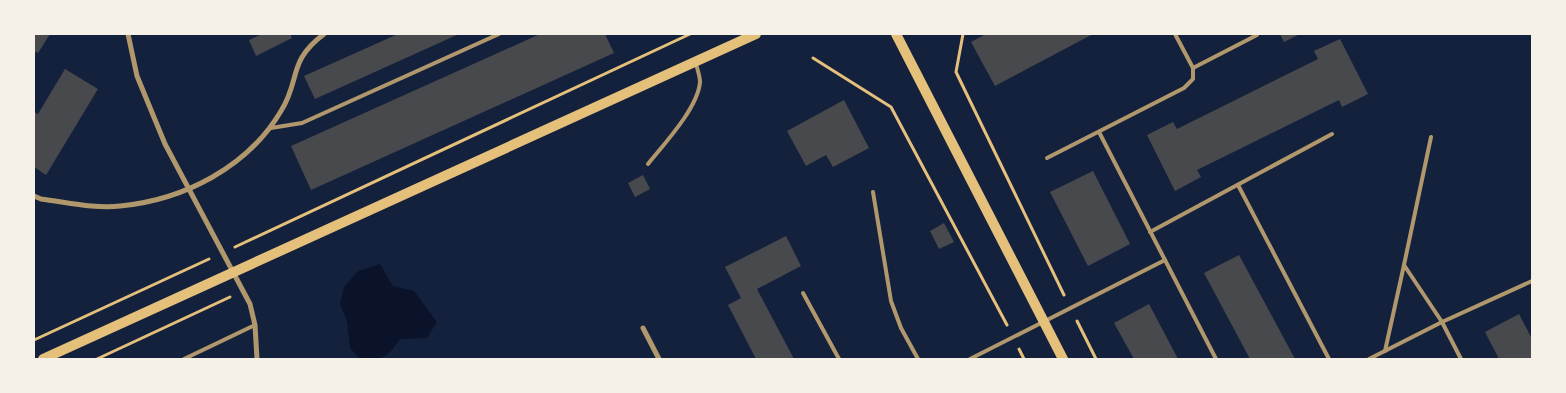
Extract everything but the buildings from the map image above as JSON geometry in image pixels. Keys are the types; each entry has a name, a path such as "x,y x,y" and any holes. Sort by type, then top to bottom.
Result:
{"main road":[{"path":"43,359 756,34"},
{"path":"896,34 1063,359"}],"street":[{"path":"128,34 137,76 165,144 187,189 244,290 256,325 257,359"},
{"path":"34,196 41,199 119,206 150,201 187,189 217,175 243,156 271,128 283,108 300,58 312,43 324,34"},
{"path":"643,328 659,359"}],"lane":[{"path":"271,128 302,123 499,34"},
{"path":"1048,158 1184,88 1193,79 1194,68 1175,34"},
{"path":"1194,68 1257,35"},
{"path":"648,164 676,128 696,96 700,81 695,61"},
{"path":"1099,132 1216,359"},
{"path":"1150,232 1332,134"},
{"path":"1385,351 1431,137"},
{"path":"1238,185 1328,359"},
{"path":"873,192 891,301 901,328 918,359"},
{"path":"970,359 1165,260"},
{"path":"1404,265 1442,322 1461,359"},
{"path":"1369,359 1442,322 1532,281"},
{"path":"803,293 839,359"},
{"path":"184,359 256,325"}],"path":[{"path":"34,340 690,34"},
{"path":"963,34 956,72 1096,359"},
{"path":"813,58 890,107 1024,359"},
{"path":"97,359 244,290"}],"water":[{"path":"380,264 393,286 414,291 437,322 427,338 400,339 388,354 380,358 360,359 350,348 347,321 340,304 344,287 358,271"}]}
